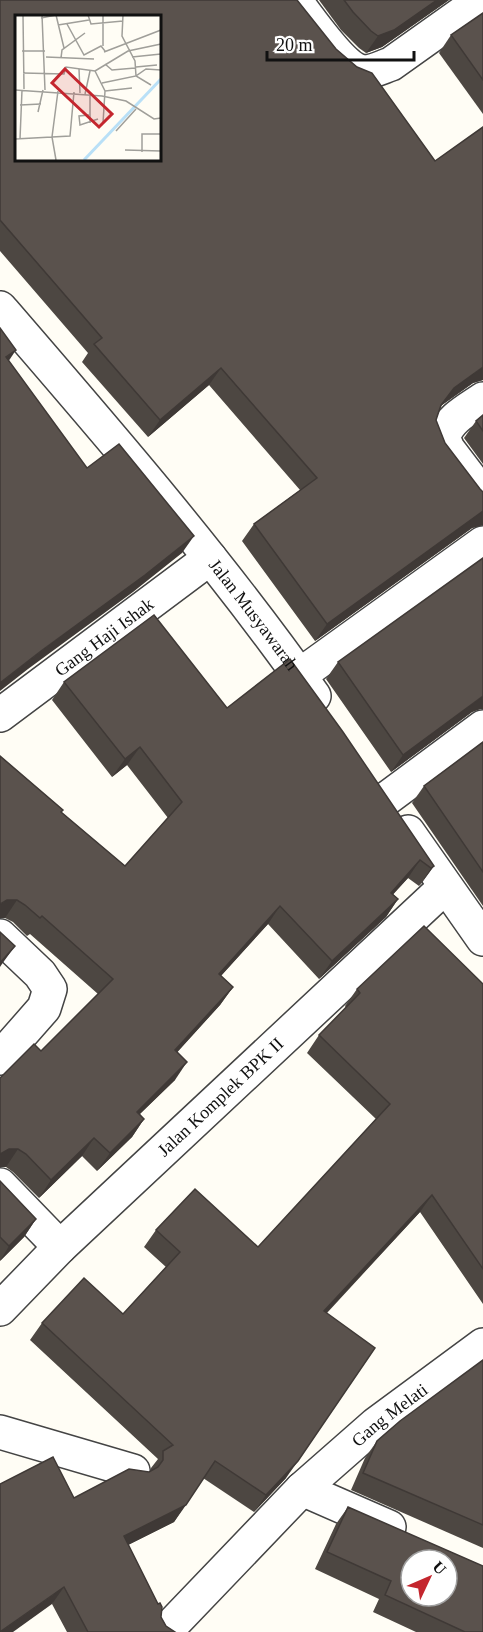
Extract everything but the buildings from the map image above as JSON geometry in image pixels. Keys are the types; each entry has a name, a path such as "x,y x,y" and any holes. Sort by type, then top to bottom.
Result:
{"street":[{"path":"295,0 351,68 363,72 374,71 391,64 481,0"},
{"name":"Jalan Musyawarah","path":"0,308 210,558 300,675 333,723"},
{"path":"483,399 453,419 443,437 448,449 483,495"},
{"path":"300,675 483,543"},
{"name":"Gang Haji Ishak","path":"0,716 210,558"},
{"path":"386,799 483,727"},
{"path":"366,770 483,939"},
{"name":"Jalan Komplek BPK II","path":"0,1309 60,1247 445,887"},
{"path":"0,936 40,974 50,989 44,1008 0,1058"},
{"path":"0,1185 60,1247"},
{"name":"Gang Melati","path":"167,1630 302,1489 376,1424 483,1345"},
{"path":"0,1432 132,1471"},
{"path":"302,1489 419,1540"}]}
